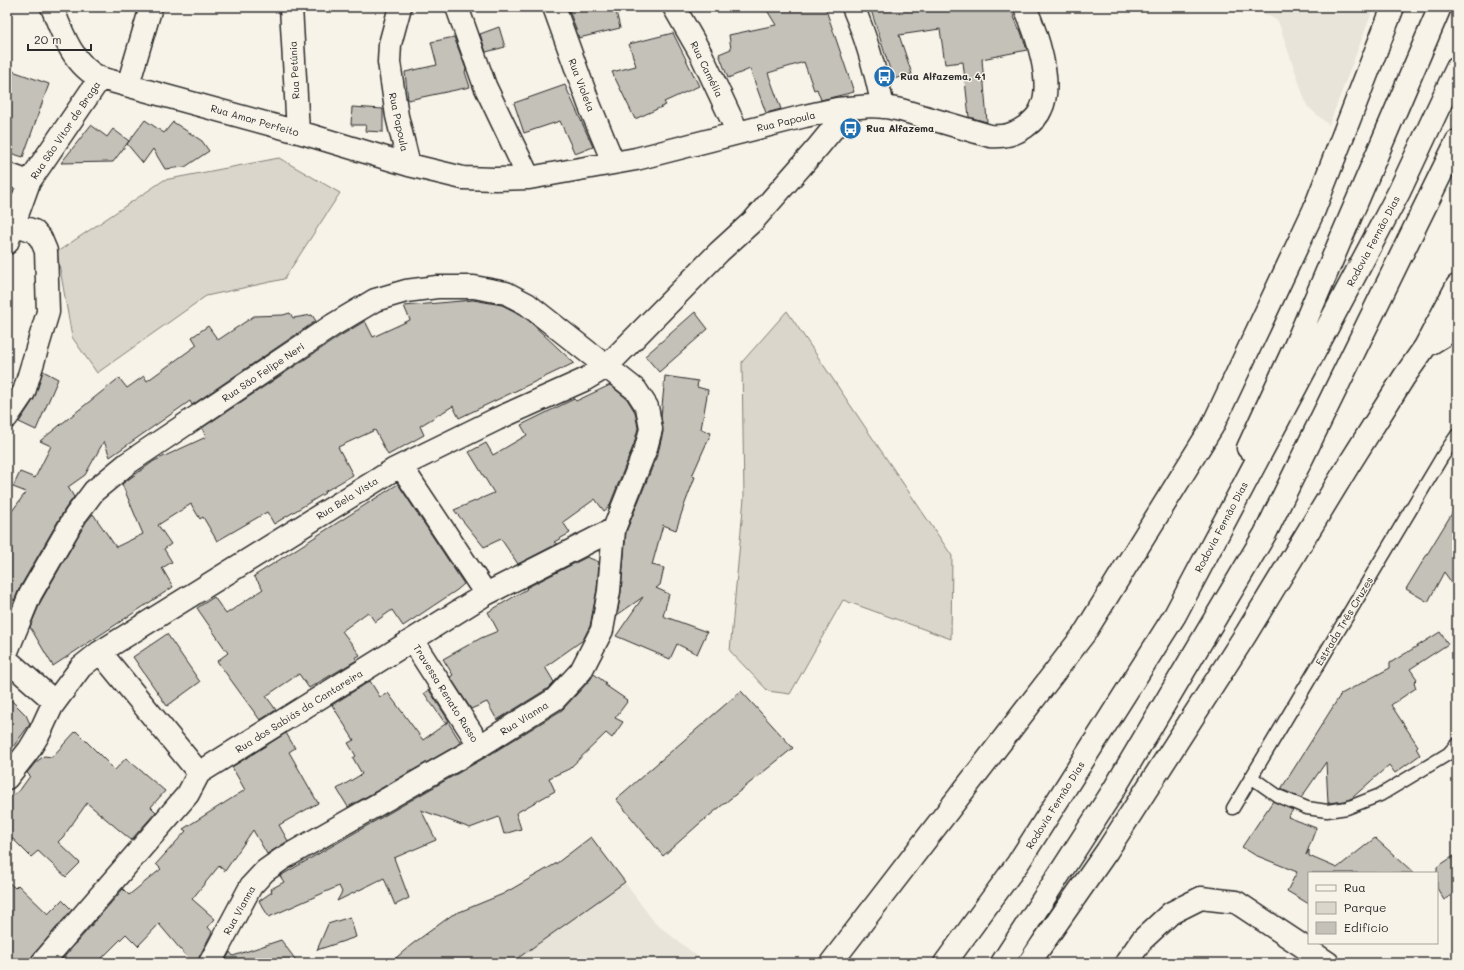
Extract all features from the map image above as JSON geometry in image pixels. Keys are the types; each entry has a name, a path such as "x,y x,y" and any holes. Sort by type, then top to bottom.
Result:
{"main road":[{"path":"52,7 63,38 90,73 100,78"},
{"path":"128,84 151,7"},
{"name":"Rua Petúnia","path":"291,7 298,132"},
{"name":"Rua Papoula","path":"400,7 392,35 389,62 397,116 409,165 463,178 495,179 529,178 613,162 673,150 805,116 871,106 901,110 977,133 1000,137 1016,133 1037,116 1042,108 1045,95 1045,79 1039,43 1025,7"},
{"path":"457,7 485,86 529,178"},
{"name":"Rua Violeta","path":"554,7 589,104 613,162"},
{"name":"Rua Camélia","path":"674,7 701,54 738,133"},
{"path":"853,7 864,35 876,74 883,107"},
{"path":"830,963 1084,634 1212,427 1314,210 1393,7"},
{"path":"1164,632 1296,344 1440,7"},
{"name":"Rodovia Fernão Dias","path":"945,963 1018,863 1175,615 1399,192 1457,68"},
{"name":"Rua Amor Perfeito","path":"100,78 128,84 409,165"},
{"name":"Rua São Vitor de Braga","path":"7,174 29,182 100,78"},
{"path":"606,367 720,252 754,220 850,108"},
{"path":"1002,963 1113,791 1265,534 1457,141"},
{"path":"7,417 24,392 48,312 46,251 41,239 34,231 10,234 29,182"},
{"path":"1029,963 1111,844 1246,634 1348,466 1396,390 1426,347 1457,286"},
{"name":"Rua São Felipe Neri","path":"7,651 30,596 76,515 94,490 128,463 319,334 375,300 406,291 437,288 474,287 506,293 527,304 606,367"},
{"path":"1426,347 1456,328"},
{"name":"Rua Bela Vista","path":"7,778 30,750 52,706 81,667 100,652 210,582 401,466 497,419 584,380 606,367"},
{"name":"Rua Vianna","path":"210,963 251,886 265,871 282,859 480,746 554,699 581,671 602,630 609,591 614,529 646,448 651,429 647,407 636,390 606,367"},
{"path":"401,466 486,594"},
{"name":"Rua dos Sabiás da Cantareira","path":"199,773 486,594 614,529"},
{"name":"Travessa Renato Russo","path":"412,640 480,746"},
{"path":"42,963 188,794 199,773 100,652"},
{"path":"7,660 55,702"},
{"path":"1126,963 1142,940 1171,913 1201,898 1236,902 1328,963"}],"lane":[{"name":"Estrada Três Cruzes","path":"1233,808 1442,457 1457,436"},
{"path":"1252,777 1278,796 1307,808 1327,811 1348,808 1380,795 1448,754 1457,744"}],"shaded area":[{"path":"1252,7 1374,7 1329,125 1307,106 1278,21"},
{"path":"591,837 655,923 706,963 390,963 411,945 452,915 503,894 557,863"}],"green space":[{"path":"279,158 340,193 284,279 206,296 97,373 72,337 57,252 164,180"},
{"path":"787,311 952,556 951,639 843,600 790,694 768,691 730,651 744,498 742,362"}],"building":[{"path":"568,7 615,7 620,28 579,38"},
{"path":"765,7 825,7 854,92 821,100 817,89 814,90 804,62 768,73 781,109 766,113 750,69 728,78 719,54 731,49 729,35 776,25"},
{"path":"870,7 1010,7 1020,29 1027,50 982,59 987,122 969,117 963,62 945,64 940,29 899,35 912,74 893,79"},
{"path":"499,27 505,47 486,52 480,34"},
{"path":"673,33 699,86 664,102 666,105 635,119 612,72 636,66 629,44"},
{"path":"454,37 466,69 465,72 470,87 408,100 405,72 437,65 431,42"},
{"path":"7,69 49,84 23,157 7,152"},
{"path":"565,85 593,147 575,154 560,121 524,133 514,103"},
{"path":"352,107 383,109 383,132 365,131 366,125 351,125"},
{"path":"145,120 164,133 173,122 202,141 209,151 185,167 165,169 153,149 143,163 127,144"},
{"path":"91,125 107,137 113,129 129,141 113,162 61,163"},
{"path":"473,300 502,305 514,311 528,320 574,363 459,418 453,406 420,426 424,435 388,455 375,430 338,447 353,475 274,524 267,512 217,541 203,517 200,519 191,504 158,525 171,544 164,549 172,562 162,568 173,587 53,666 30,627 41,601 86,522 93,514 116,547 143,534 122,484 154,461 206,437 202,428 365,321 373,337 410,320 404,306"},
{"path":"695,312 708,329 659,372 645,356"},
{"path":"290,313 293,318 312,315 316,321 192,405 190,401 110,457 104,441 85,475 68,487 74,497 65,509 19,589 14,601 7,589 7,518 26,492 13,487 20,472 35,478 51,446 40,441 119,378 127,388 144,376 147,381 197,345 192,337 208,326 218,340 254,316 283,315"},
{"path":"43,371 58,379 36,430 19,422 34,399"},
{"path":"665,376 698,381 697,387 708,390 701,429 711,433 692,476 695,477 676,530 663,525 652,565 664,568 660,585 656,588 669,594 663,616 707,632 697,654 677,644 670,659 616,636 643,597 617,615 621,592 626,532 658,453 663,432 661,417"},
{"path":"610,385 627,399 635,412 638,428 634,444 609,507 604,511 595,499 563,522 570,533 554,542 557,544 518,564 501,539 484,547 454,510 494,493 469,452 486,443 493,455 527,435 521,425 574,399 576,401"},
{"path":"398,484 464,584 403,626 392,610 375,622 368,612 342,631 360,655 355,658 357,660 309,688 299,674 266,696 276,710 260,720 217,661 228,653 197,608 214,597 226,614 263,589 254,576"},
{"path":"1457,505 1457,590 1444,572 1428,602 1406,589"},
{"path":"587,557 599,562 597,589 590,626 583,640 545,667 554,682 547,689 497,720 487,702 471,709 450,677 453,675 443,659 481,638 498,631 488,612 527,589 526,588"},
{"path":"1440,632 1448,644 1410,669 1417,679 1414,682 1416,688 1391,705 1418,746 1416,748 1420,755 1395,773 1389,765 1352,798 1345,801 1328,803 1326,762 1301,798 1281,789 1341,694 1390,668 1390,663"},
{"path":"167,634 200,682 167,706 133,657"},
{"path":"594,674 606,683 605,685 627,700 615,718 623,722 612,738 606,733 569,769 549,778 555,791 516,813 521,829 504,834 499,817 470,828 421,810 436,840 394,858 409,898 395,905 384,878 337,901 342,892 339,886 269,917 259,901 272,892 271,889 284,882 280,876 486,757 562,710"},
{"path":"370,681 380,697 388,693 423,740 448,722 461,743 348,807 337,789 362,774 353,758 356,756 348,743 354,740 332,705"},
{"path":"429,690 449,721 445,723 424,693"},
{"path":"741,691 793,748 699,824 663,856 616,799"},
{"path":"7,696 26,715 30,724 7,755"},
{"path":"76,731 115,770 126,758 165,791 151,807 156,812 131,840 87,803 58,842 80,863 66,877 38,851 31,857 7,833 7,799 20,790 30,776 27,773 35,763 44,756 52,757"},
{"path":"286,733 295,748 289,752 318,803 279,825 288,841 267,854 253,830 225,871 219,866 192,899 215,919 208,927 212,932 199,957 198,963 192,963 159,924 138,946 126,934 97,963 59,963 123,889 129,895 161,869 156,864 186,831 183,829 245,790 232,767"},
{"path":"1273,801 1293,810 1288,817 1316,828 1306,855 1309,850 1309,856 1337,868 1375,838 1413,872 1308,872 1308,903 1287,891 1297,872 1255,855 1242,847"},
{"path":"591,837 625,882 511,963 390,963 411,945 452,915 503,894 557,863"},
{"path":"1457,854 1457,891 1444,900 1438,890 1437,867"},
{"path":"7,881 15,888 18,885 48,914 62,900 72,910 33,955 30,963 13,963 7,958"},
{"path":"350,917 356,937 317,950 328,924"},
{"path":"281,940 298,963 224,963 230,952 233,956"}],"place":[{"name":"Rua Alfazema, 41","path":"885,76"},
{"name":"Rua Alfazema","path":"850,128"}]}
